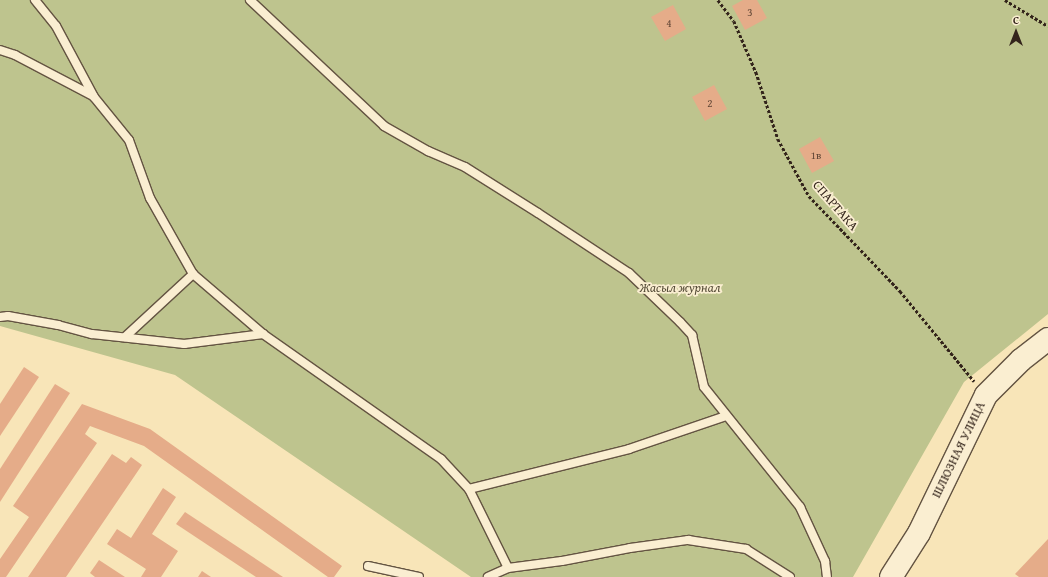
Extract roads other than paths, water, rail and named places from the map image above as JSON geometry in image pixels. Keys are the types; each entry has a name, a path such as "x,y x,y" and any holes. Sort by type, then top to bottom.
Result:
{"street":[{"name":"ШЛЮЗНАЯ УЛИЦА","path":"891,577 919,533 986,395 1021,360 1048,339"}],"lane":[{"path":"35,0 56,26 94,97 129,140 150,198 193,274 263,334 440,459 469,489 508,568"},
{"path":"250,0 384,126 428,151 465,167 629,273 692,336 704,386 726,416 800,507 825,561 827,577"},
{"path":"0,50 15,55 94,97"},
{"path":"126,337 193,274"},
{"path":"0,317 8,316 58,325 92,334 184,344 263,334"},
{"path":"469,489 629,449 726,416"},
{"path":"488,577 508,568 562,561 630,548 688,540 746,550 790,577"},
{"path":"368,566 419,577"}],"park label":[{"name":"Жасыл журнал","path":"680,288"}]}
